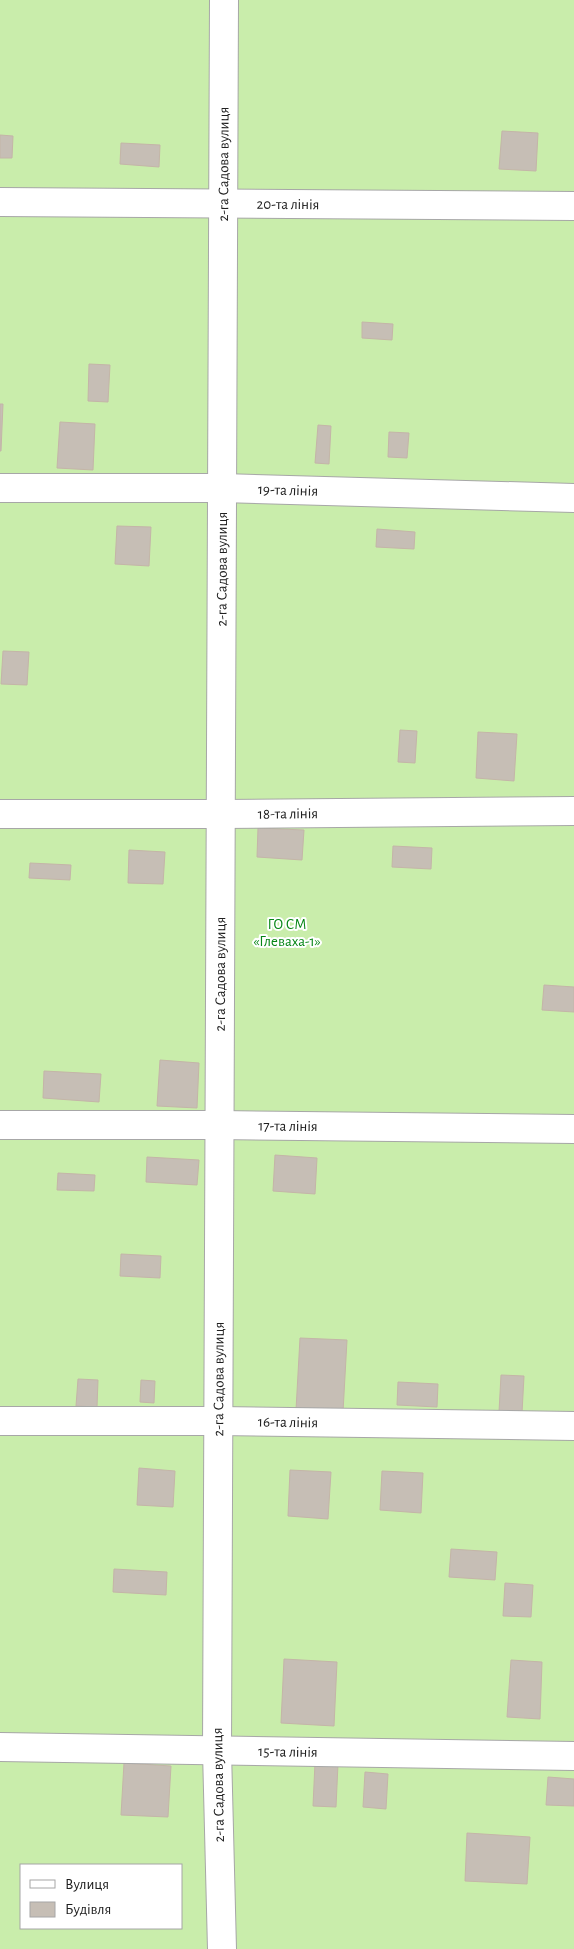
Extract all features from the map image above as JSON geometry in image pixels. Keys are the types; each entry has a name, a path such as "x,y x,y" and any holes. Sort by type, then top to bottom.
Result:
{"street":[{"name":"2-га Садова вулиця","path":"222,1949 217,1751 224,0"},
{"name":"20-та лінія","path":"0,202 574,206"},
{"name":"19-та лінія","path":"0,488 222,488 574,498"},
{"name":"18-та лінія","path":"0,814 574,811"},
{"name":"17-та лінія","path":"0,1125 219,1125 574,1129"},
{"name":"16-та лінія","path":"0,1421 218,1421 574,1426"},
{"name":"15-та лінія","path":"0,1747 574,1756"}],"green space":[{"name":"ГО СМ «Глеваха-1»","path":"0,0 574,0 574,1949 0,1949"}],"building":[{"path":"502,131 538,133 536,171 499,169"},
{"path":"0,135 13,136 12,158 0,158"},
{"path":"121,143 160,145 159,167 120,164"},
{"path":"362,322 393,324 392,340 362,338"},
{"path":"89,364 110,365 108,402 88,401"},
{"path":"0,404 3,404 1,451 0,451"},
{"path":"60,422 95,424 93,470 57,468"},
{"path":"318,425 331,426 329,464 315,463"},
{"path":"389,432 409,433 407,458 388,457"},
{"path":"117,526 151,527 149,566 115,564"},
{"path":"377,529 415,532 414,549 376,547"},
{"path":"3,651 29,652 27,685 1,684"},
{"path":"400,730 417,731 415,763 398,762"},
{"path":"478,732 517,734 514,781 476,778"},
{"path":"258,828 304,830 302,860 257,857"},
{"path":"393,846 432,848 431,869 392,867"},
{"path":"129,850 165,852 163,884 128,883"},
{"path":"30,863 71,865 70,880 29,878"},
{"path":"544,985 574,987 574,1012 542,1010"},
{"path":"160,1060 199,1063 197,1108 157,1106"},
{"path":"44,1071 101,1074 99,1102 43,1098"},
{"path":"275,1155 317,1158 315,1194 273,1191"},
{"path":"147,1157 199,1160 197,1185 146,1182"},
{"path":"58,1173 95,1175 94,1191 57,1190"},
{"path":"121,1254 161,1256 160,1278 120,1276"},
{"path":"300,1338 347,1340 343,1412 296,1410"},
{"path":"501,1375 524,1376 522,1413 499,1412"},
{"path":"78,1379 98,1380 97,1407 76,1406"},
{"path":"141,1380 155,1381 154,1403 140,1402"},
{"path":"398,1382 438,1384 437,1407 397,1405"},
{"path":"139,1468 175,1471 173,1507 137,1505"},
{"path":"290,1470 331,1472 328,1519 288,1516"},
{"path":"382,1471 423,1473 421,1513 380,1510"},
{"path":"451,1549 497,1552 495,1580 449,1577"},
{"path":"114,1569 167,1572 166,1595 113,1592"},
{"path":"505,1583 533,1585 531,1617 503,1616"},
{"path":"284,1659 337,1662 334,1726 281,1723"},
{"path":"511,1660 542,1662 540,1719 507,1717"},
{"path":"124,1763 171,1766 168,1817 121,1815"},
{"path":"315,1763 338,1764 336,1807 313,1806"},
{"path":"365,1772 388,1774 386,1809 363,1807"},
{"path":"548,1777 574,1779 574,1806 546,1805"},
{"path":"467,1833 530,1837 527,1884 465,1881"}]}
